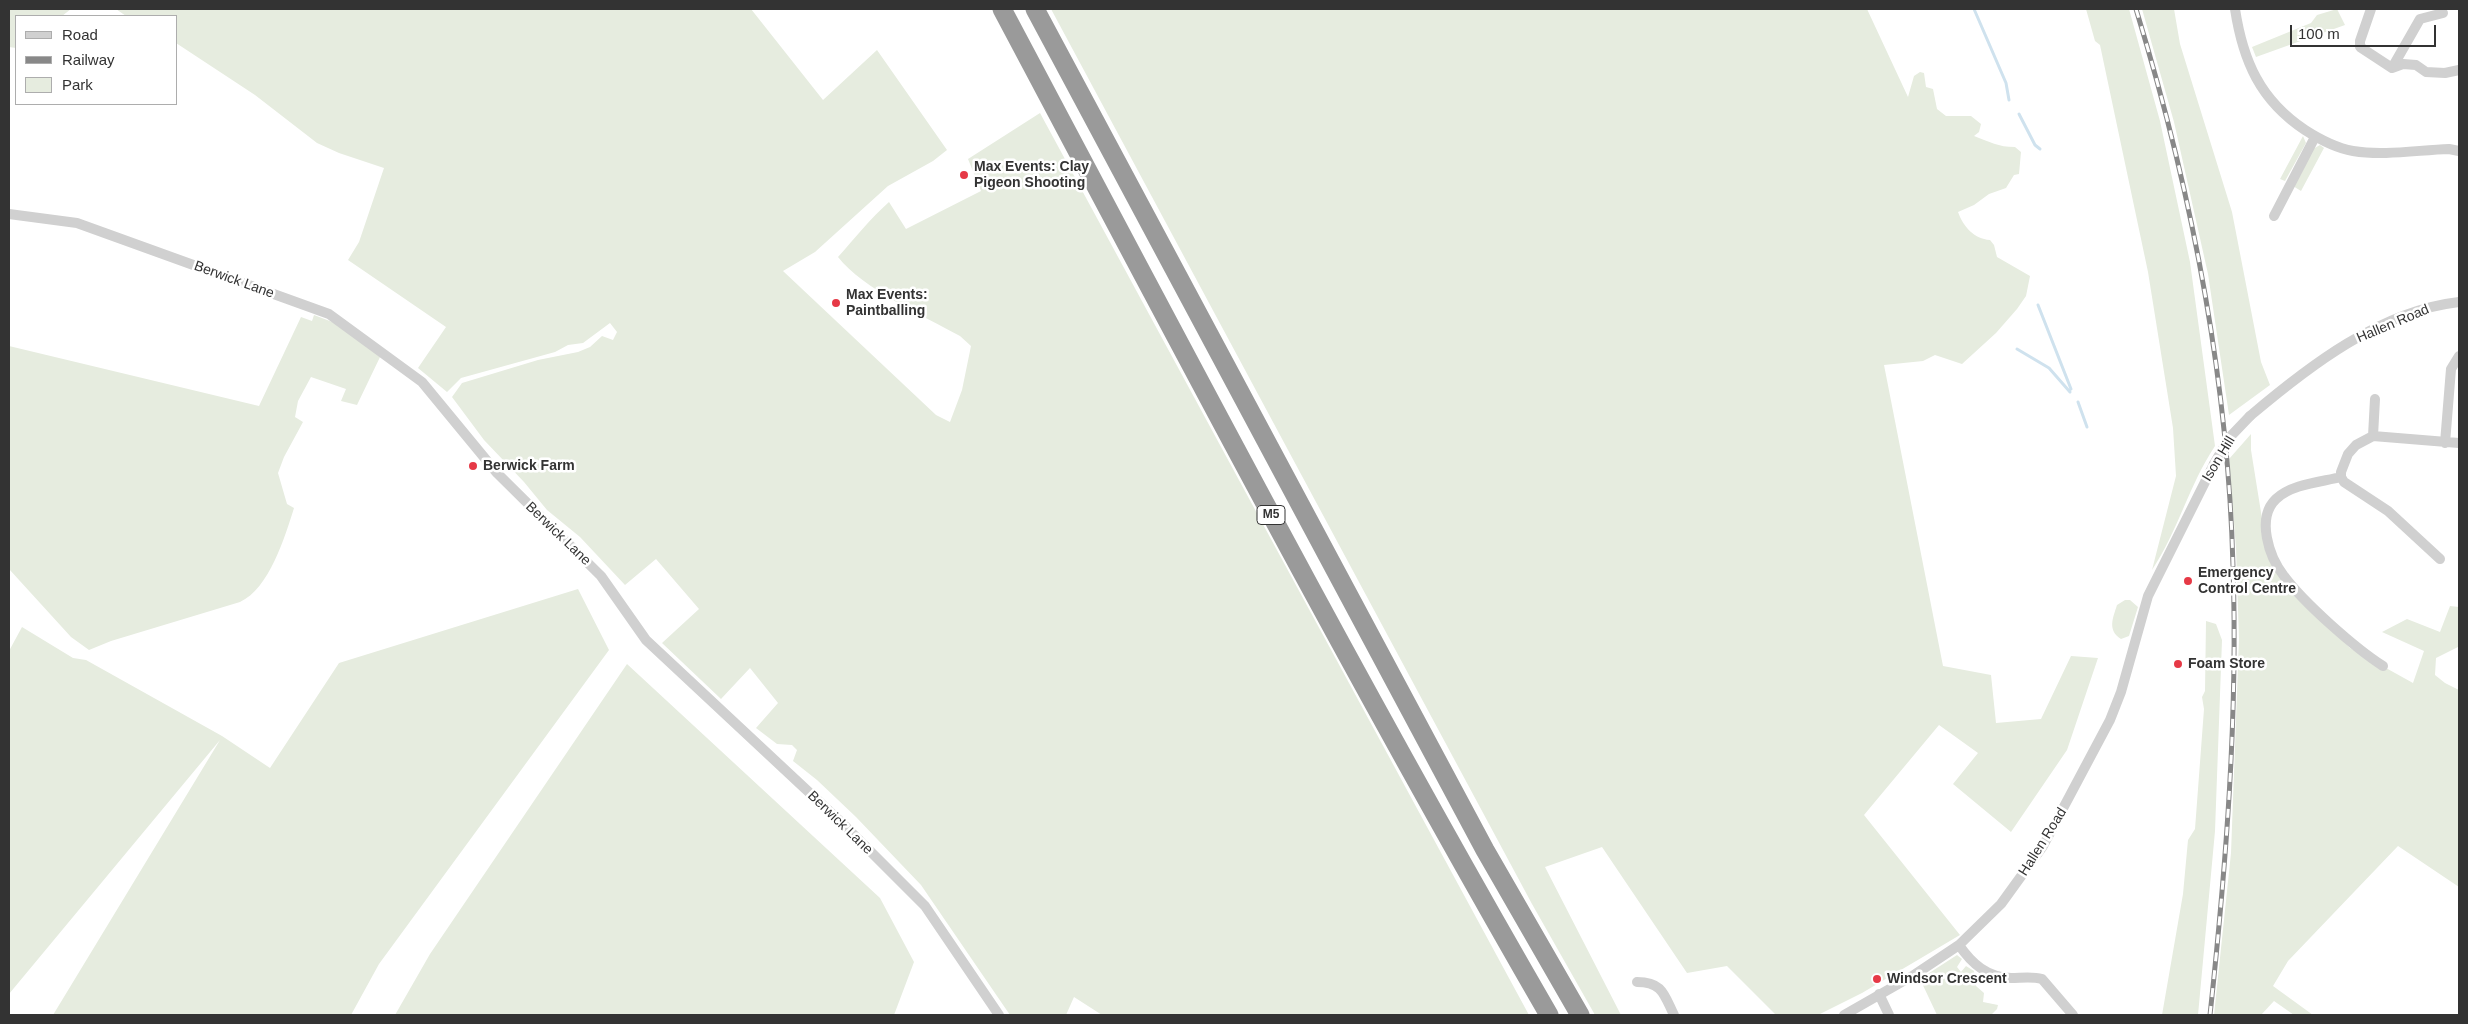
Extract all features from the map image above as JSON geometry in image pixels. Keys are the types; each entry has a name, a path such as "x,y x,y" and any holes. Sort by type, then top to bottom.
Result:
{"highway":[{"name":"M5","path":"1002,9 1330,626 1461,863 1550,1015"},
{"name":"M5","path":"1035,9 1485,850 1580,1015"}],"street":[{"path":"2234,9 2244,49 2254,76 2266,96 2288,119 2315,137 2338,147 2360,152 2449,149 2459,151"},
{"path":"2371,9 2360,41 2360,47 2392,68"},
{"path":"2392,68 2420,19 2444,14"},
{"path":"2392,68 2403,64 2416,65 2426,72 2445,73 2459,70"},
{"path":"2274,216 2315,137"},
{"name":"Berwick Lane","path":"9,214 76,223 329,314 422,382 497,473 601,576 646,640 843,824 925,906 999,1015"},
{"name":"Hallen Road","path":"2329,354 2417,310 2459,302"},
{"name":"Ison Hill","path":"2148,596 2229,438 2250,416 2329,354"},
{"path":"2445,442 2451,369 2459,356"},
{"path":"2373,436 2374,399"},
{"path":"2440,559 2388,511 2344,482 2341,472 2348,454 2356,445 2373,436 2459,444"},
{"path":"2341,477 2293,489 2275,500 2266,518 2270,551 2284,577 2296,591 2369,657 2383,666"},
{"name":"Hallen Road","path":"1844,1015 1914,975 1959,945 2001,904 2033,861 2058,821 2110,720 2121,692 2148,596"},
{"path":"1959,945 1975,966 1983,970 2008,978 2042,979 2073,1015"},
{"path":"1637,982 1651,982 1659,986 1674,1015"},
{"path":"1879,994 1889,1015"}],"green space":[{"path":"9,9 71,9 63,15 15,15 15,48 9,47"},
{"path":"116,9 751,9 823,100 877,50 947,150 933,161 888,186 815,252 783,271 936,415 950,422 962,390 971,346 960,336 878,291 849,269 838,257 889,202 906,229 981,191 968,159 1040,113 1529,1015 1102,1015 1074,997 1066,1015 1010,1015 921,885 856,817 817,780 793,761 797,750 792,745 777,744 756,728 778,703 750,668 721,699 662,643 699,609 656,559 625,585 580,537 547,510 524,482 484,440 452,397 462,383 538,360 578,352 590,347 602,336 613,340 617,332 610,323 583,343 568,345 555,352 461,378 447,392 418,368 446,327 348,260 359,242 384,168 339,153 317,143 255,95 178,44 178,15 125,15"},
{"path":"1051,9 1867,9 1908,97 1914,76 1920,72 1924,73 1926,87 1933,89 1937,109 1946,116 1971,116 1981,124 1979,132 1974,136 1999,145 2015,147 2021,152 2019,174 2014,175 2006,188 1989,194 1974,205 1958,212 1970,231 1979,237 1990,240 1994,245 1997,257 2030,276 2026,296 1996,333 1962,364 1935,355 1923,361 1884,365 1943,666 1991,675 1996,723 2041,719 2071,656 2098,658 2067,750 2011,832 1953,784 1978,753 1939,725 1864,815 1960,935 1862,993 1818,1015 1776,1015 1727,966 1687,973 1602,847 1545,867 1621,1015 1595,1015 1532,904"},
{"path":"2086,9 2129,9 2160,121 2190,262 2215,446 2198,476 2169,540 2152,570 2176,476 2173,428 2148,272 2100,45 2095,41"},
{"path":"2142,9 2174,9 2180,44 2232,212 2261,362 2270,385 2229,415 2208,274 2174,122"},
{"path":"2337,9 2345,25 2256,57 2252,47 2311,23 2317,15"},
{"path":"2303,136 2306,143 2285,181 2280,179"},
{"path":"2320,145 2324,148 2301,191 2293,186 2313,149"},
{"path":"314,315 335,323 381,355 357,405 341,401 346,389 311,377 298,401 295,417 303,422 284,457 278,473 287,504 294,508 281,547 259,586 240,602 111,641 89,650 71,637 9,569 9,346 259,406 301,317 312,321"},
{"path":"2251,434 2251,450 2264,531 2282,577 2350,648 2413,683 2424,651 2382,632 2407,619 2440,632 2450,606 2459,607 2458,647 2436,658 2435,675 2459,690 2459,887 2398,846 2288,961 2273,986 2313,1015 2294,1015 2274,1001 2261,1015 2214,1015 2231,853 2239,639 2236,548 2229,459"},
{"path":"578,589 609,650 379,964 351,1015 53,1015 220,740 9,994 9,651 22,627 73,658 86,660 222,736 270,768 339,663"},
{"path":"2125,600 2130,600 2138,607 2129,636 2121,639 2114,632 2112,624 2117,605"},
{"path":"2206,621 2216,624 2222,640 2215,831 2198,1015 2162,1015 2183,894 2188,840 2195,829 2204,709 2202,697 2205,691"},
{"path":"627,664 880,898 914,962 894,1015 395,1015 430,954"},
{"path":"1957,955 1962,959 1957,967 1961,972 1966,966 1974,971 1976,986 1984,993 1983,1002 1998,1005 1991,1015 1937,1015 1920,979"}],"waterway":[{"path":"1974,9 2006,83 2009,100"},
{"path":"2019,114 2035,145 2040,149"},
{"path":"2038,305 2071,389"},
{"path":"2017,349 2049,368 2070,392"},
{"path":"2078,402 2087,427"}],"railway":[{"path":"2136,9 2174,145 2190,215 2215,354 2230,495 2234,622 2232,735 2226,847 2210,1015"}],"place":[{"name":"Max Events: Clay Pigeon Shooting","path":"964,175"},
{"name":"Max Events: Paintballing","path":"836,303"},
{"name":"Berwick Farm","path":"473,466"},
{"name":"Emergency Control Centre","path":"2188,581"},
{"name":"Foam Store","path":"2178,664"},
{"name":"Windsor Crescent","path":"1877,979"}]}
